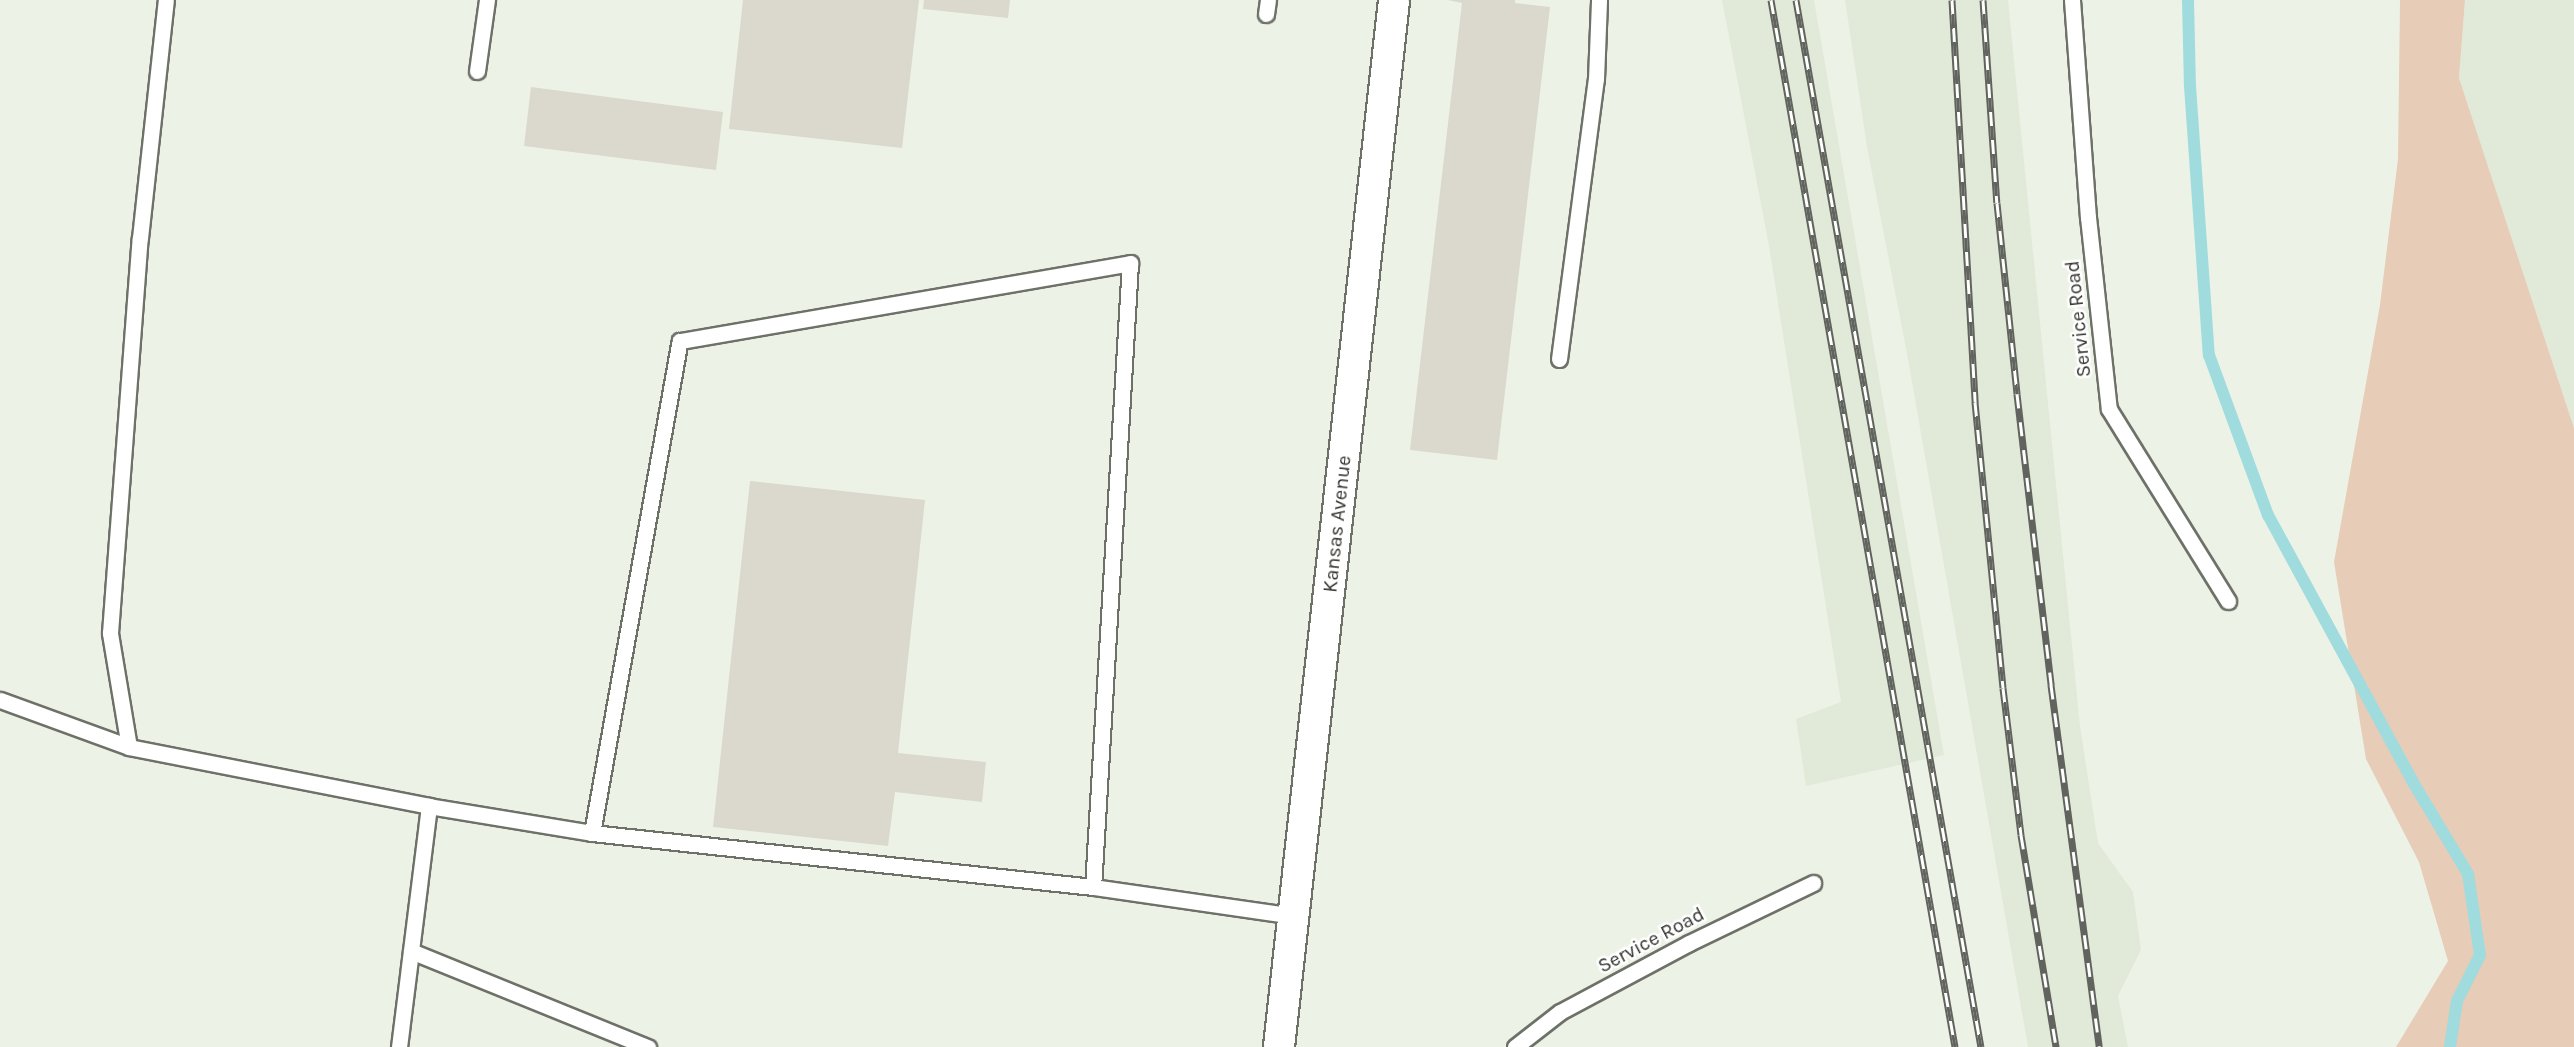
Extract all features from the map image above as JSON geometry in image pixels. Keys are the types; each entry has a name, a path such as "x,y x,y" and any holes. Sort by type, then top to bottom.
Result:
{"street":[{"name":"Kansas Avenue","path":"1279,1047 1394,0"}],"lane":[{"path":"129,747 110,633 140,238 166,0"},
{"path":"477,71 487,0"},
{"path":"1559,359 1596,79 1599,0"},
{"name":"Service Road","path":"2072,0 2088,217 2109,409 2228,601"},
{"path":"592,833 680,341 1130,263 1093,887"},
{"path":"0,700 129,747 429,806 592,833 1093,887 1294,916"},
{"path":"399,1047 429,806"},
{"name":"Service Road","path":"1515,1047 1560,1012 1689,943 1813,883"},
{"path":"411,951 648,1047"}],"shaded area":[{"path":"1722,0 1814,0 1944,755 1806,786 1796,719 1841,702 1769,246"},
{"path":"1845,0 2008,0 2080,726 2098,843 2133,892 2141,950 2118,996 2128,1047 2028,1047 1908,359 1867,147"},
{"path":"2400,0 2465,0 2459,78 2574,428 2574,1047 2396,1047 2448,961 2419,862 2366,759 2334,562 2380,305 2398,159"},
{"path":"2465,0 2574,0 2574,428 2459,78"}],"building":[{"path":"743,0 919,0 902,148 729,129"},
{"path":"924,0 1010,0 1008,18 923,9"},
{"path":"1448,0 1515,0 1515,3 1550,7 1497,460 1410,450 1462,3"},
{"path":"531,87 723,112 716,170 524,146"},
{"path":"750,481 925,500 898,753 986,762 982,802 895,792 888,846 713,827"}],"waterway":[{"path":"2188,0 2190,86 2209,355 2268,515 2414,784 2468,874 2480,955 2457,1001 2450,1047"}],"railway":[{"path":"1771,0 1955,1047"},
{"path":"1796,0 1981,1047"},
{"path":"1952,0 1975,402 2003,688 2021,835 2056,1047"},
{"path":"1983,0 1997,203 2017,394 2051,685 2099,1047"}]}
